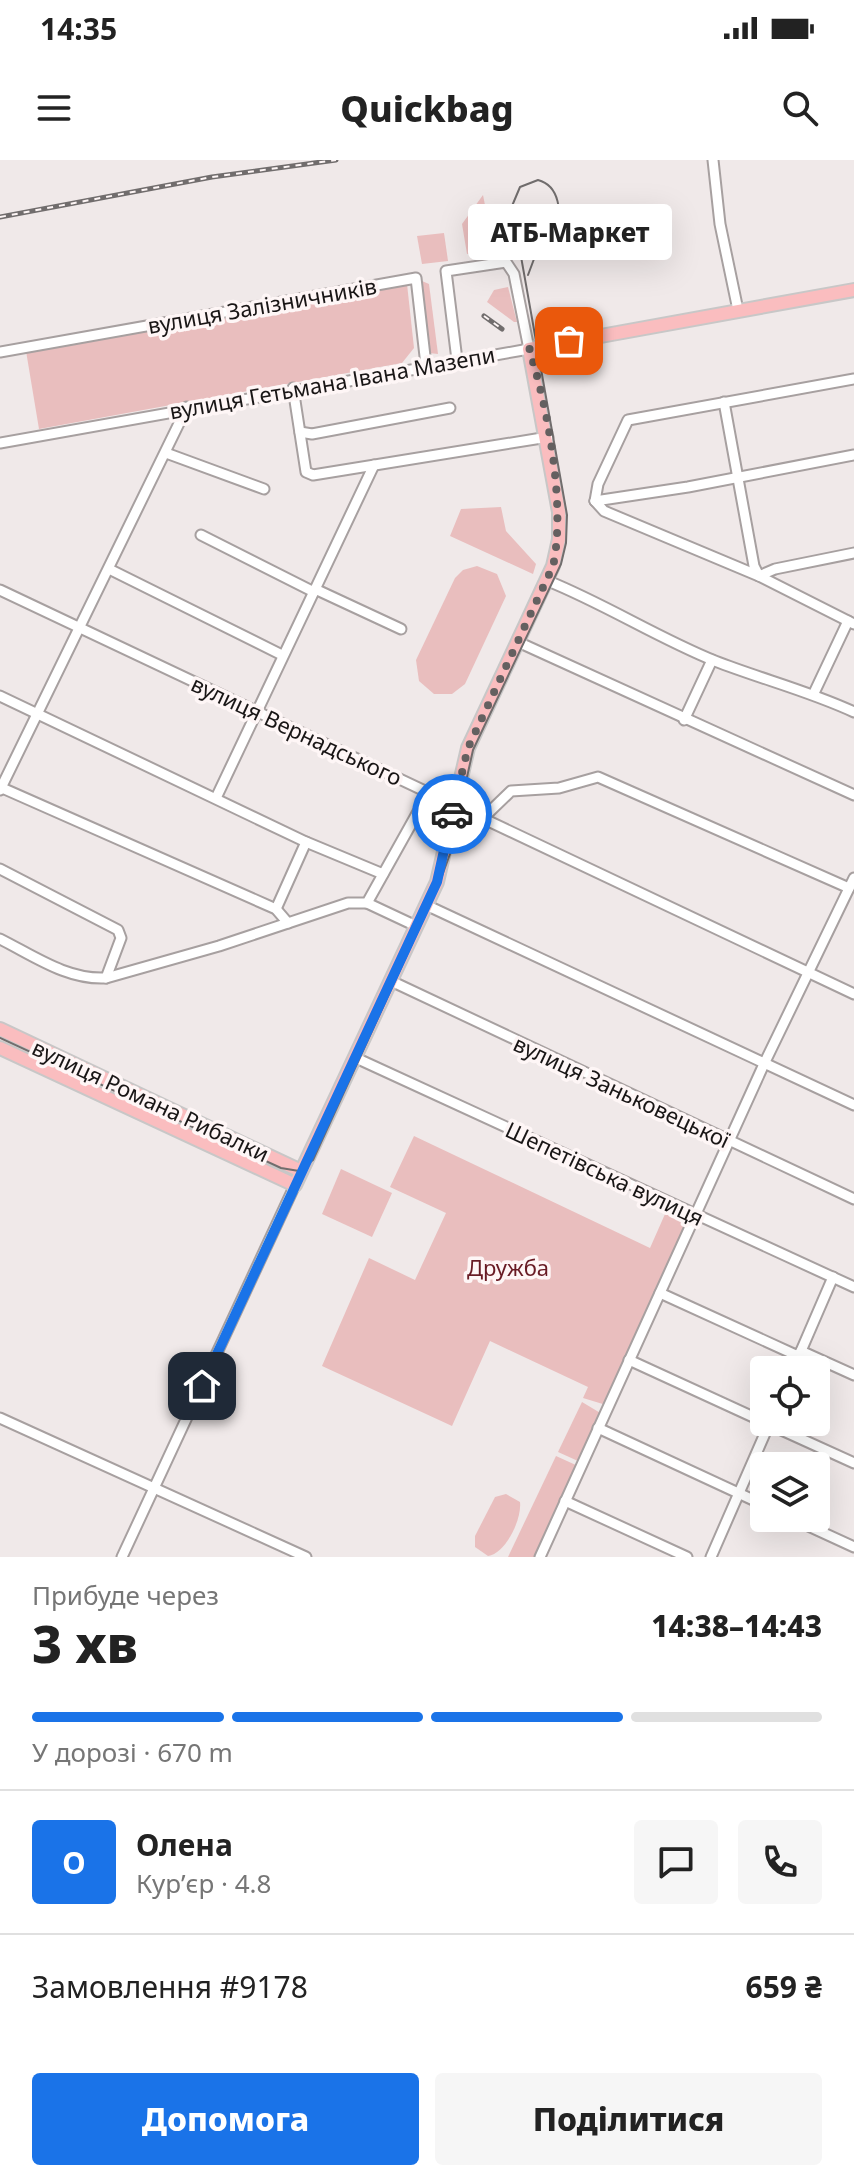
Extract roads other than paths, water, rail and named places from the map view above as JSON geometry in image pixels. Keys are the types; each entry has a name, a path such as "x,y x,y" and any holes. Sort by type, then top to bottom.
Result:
{"main road":[{"name":"вулиця Гетьмана Івана Мазепи","path":"529,349 854,290"},
{"path":"295,1185 426,905 441,869 468,748 548,581 560,525 548,437 529,349"},
{"name":"вулиця Романа Рибалки","path":"0,1029 301,1171"},
{"name":"вулиця Романа Рибалки","path":"0,1048 295,1185"}],"street":[{"path":"713,161 720,224 738,310"},
{"path":"457,360 446,271 506,262 514,274 529,349"},
{"name":"вулиця Залізничників","path":"0,352 416,278 426,365"},
{"name":"вулиця Гетьмана Івана Мазепи","path":"0,443 293,388 529,349"},
{"path":"595,501 598,484 628,420 854,379"},
{"path":"293,388 308,474 548,437"},
{"path":"724,402 754,566 759,576"},
{"path":"187,407 0,788 276,909 288,923"},
{"path":"300,432 307,435 450,408"},
{"path":"166,453 264,489"},
{"path":"595,501 854,455"},
{"path":"216,798 374,465"},
{"path":"595,501 604,511 759,576 851,623 814,693"},
{"path":"201,535 401,629"},
{"path":"759,576 775,569 854,553"},
{"path":"109,569 282,655"},
{"path":"548,581 712,660 814,693 854,712"},
{"name":"вулиця Вернадського","path":"0,590 854,994"},
{"path":"518,642 854,795"},
{"path":"684,720 712,660"},
{"path":"0,696 306,842 383,874"},
{"path":"483,818 511,791 559,788 598,777 849,888"},
{"path":"367,903 429,792"},
{"path":"276,909 306,842"},
{"path":"0,869 118,930 121,938 106,978"},
{"path":"540,1557 764,1064 854,878"},
{"path":"843,900 854,906"},
{"path":"0,939 66,973 89,979 106,978 348,903 367,903 416,926"},
{"path":"426,905 854,1105"},
{"name":"вулиця Заньковецької","path":"391,981 854,1199"},
{"name":"Шепетівська вулиця","path":"356,1058 854,1287"},
{"path":"122,1557 295,1185"},
{"path":"799,1356 833,1277"},
{"path":"660,1293 854,1375"},
{"path":"629,1360 750,1415"},
{"path":"0,1418 306,1557"},
{"path":"598,1428 750,1499"},
{"path":"711,1557 762,1436"},
{"path":"795,1436 854,1463"},
{"path":"565,1501 687,1557"},
{"path":"821,1532 854,1547"}],"tram line":[{"path":"0,1038 281,1168 299,1171 313,1160 438,887 450,854 473,750 561,564 566,543 567,515 512,206 520,187 538,180 551,188 558,201 559,232 534,259 528,275"}],"railway":[{"path":"0,217 212,177 336,160"},
{"path":"484,316 502,329"}],"place":[{"name":"АТБ-Маркет","path":"569,341"}],"park label":[{"name":"Дружба","path":"508,1267"}]}
